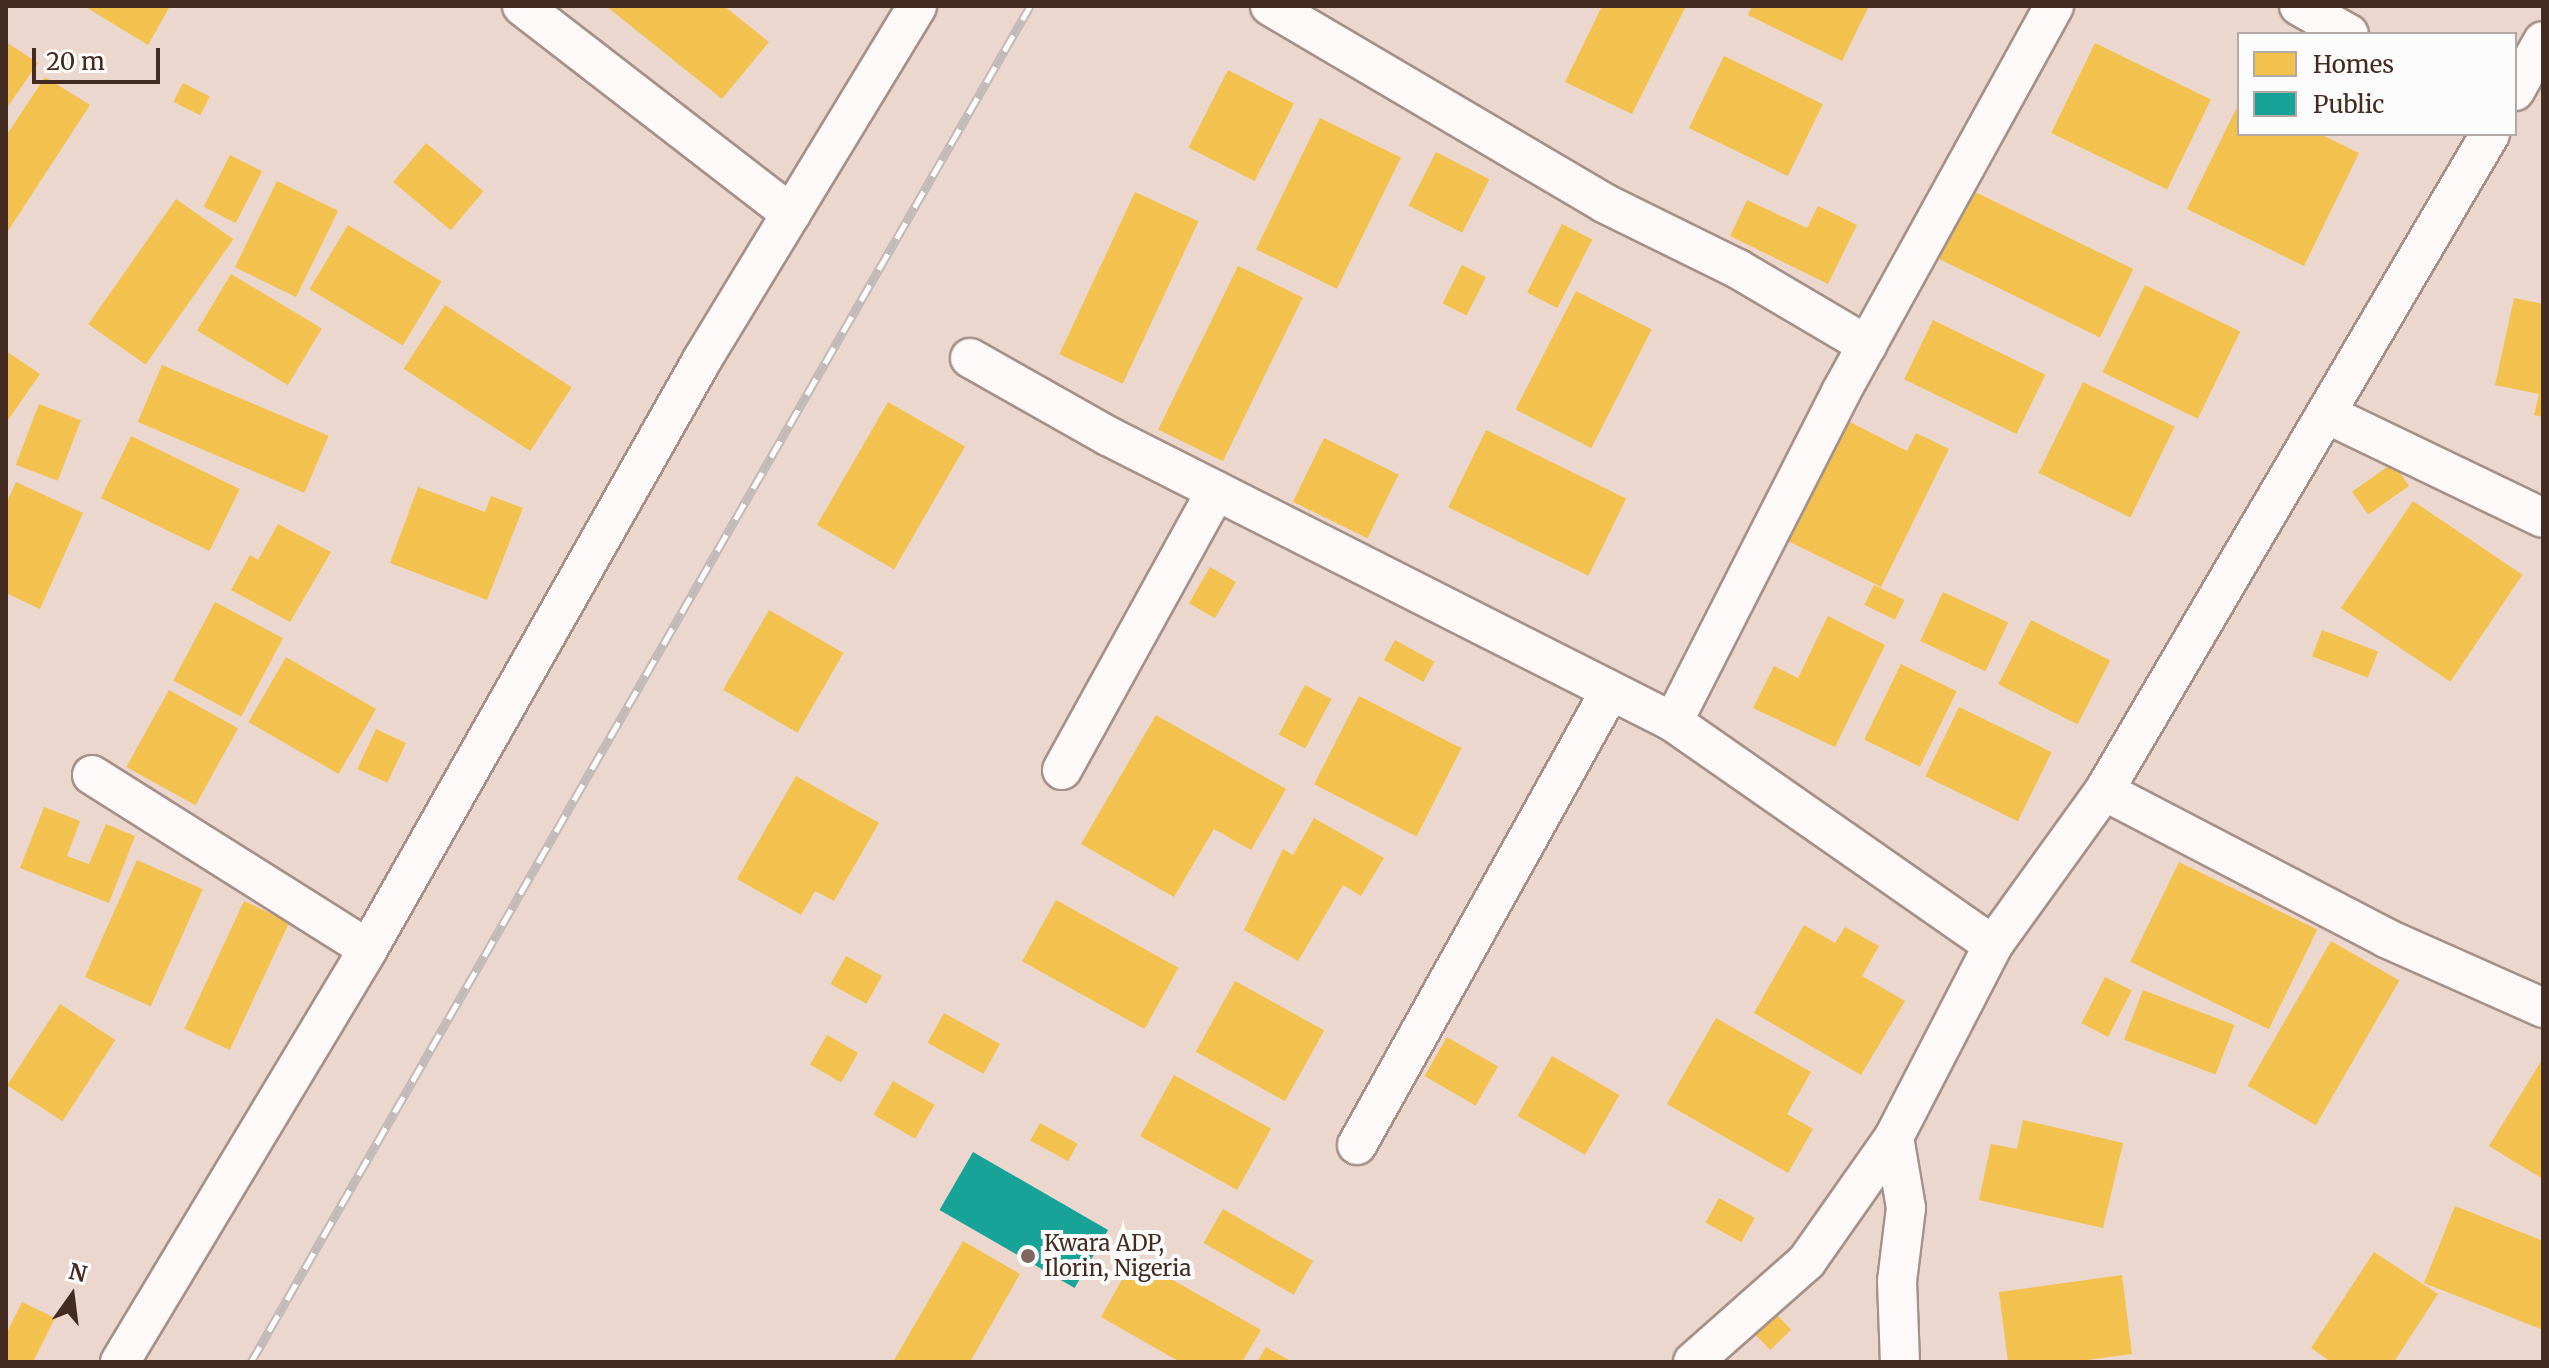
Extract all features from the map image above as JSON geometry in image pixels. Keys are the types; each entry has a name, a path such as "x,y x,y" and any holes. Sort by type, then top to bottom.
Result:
{"street":[{"path":"522,6 791,214"},
{"path":"120,1362 368,949 702,360 917,6"},
{"path":"1270,6 1604,203 1738,269 1867,345"},
{"path":"1673,722 1867,345 2054,6"},
{"path":"2299,6 2345,32"},
{"path":"2517,87 2542,43"},
{"path":"1693,1362 1807,1261 1894,1137 1993,945 2104,791 2329,415 2489,136"},
{"path":"970,358 1216,491 1673,722 1993,945"},
{"path":"2329,415 2543,518"},
{"path":"1062,770 1216,491"},
{"path":"1357,1145 1610,691"},
{"path":"92,775 368,949"},
{"path":"2104,791 2386,938 2543,1008"},
{"path":"1894,1137 1906,1208 1897,1281 1900,1362"}],"building: Homes":[{"path":"84,6 170,6 148,45"},
{"path":"606,6 724,6 769,42 722,99"},
{"path":"1602,6 1686,6 1632,114 1565,82"},
{"path":"1752,6 1869,6 1842,61 1748,15"},
{"path":"6,42 38,63 6,109"},
{"path":"2095,43 2211,100 2167,189 2051,133"},
{"path":"1724,56 1823,104 1788,176 1689,128"},
{"path":"1228,70 1294,104 1254,181 1189,148"},
{"path":"45,77 90,105 6,234 6,136"},
{"path":"183,83 210,97 200,115 173,102"},
{"path":"2237,107 2237,136 2324,136 2359,153 2304,266 2187,209"},
{"path":"1320,118 1401,157 1337,289 1256,249"},
{"path":"426,143 483,191 451,230 393,182"},
{"path":"1436,152 1489,179 1462,233 1409,205"},
{"path":"230,155 262,171 236,223 204,207"},
{"path":"277,181 338,211 296,297 235,267"},
{"path":"1967,188 2133,269 2100,337 1934,256"},
{"path":"1135,192 1198,222 1123,384 1059,354"},
{"path":"176,199 233,239 146,364 88,324"},
{"path":"1747,200 1807,228 1818,206 1857,225 1828,284 1730,236"},
{"path":"1562,224 1592,239 1557,308 1527,293"},
{"path":"348,225 441,281 403,345 309,289"},
{"path":"1462,265 1486,277 1467,316 1442,303"},
{"path":"1238,266 1303,298 1223,461 1158,430"},
{"path":"231,274 322,329 288,385 197,331"},
{"path":"2145,285 2240,331 2198,419 2102,372"},
{"path":"1576,291 1652,330 1591,448 1516,410"},
{"path":"2514,298 2543,304 2543,417 2534,415 2539,394 2495,385"},
{"path":"445,305 572,387 530,451 404,369"},
{"path":"1933,320 2045,375 2016,434 1904,379"},
{"path":"6,351 40,374 6,423"},
{"path":"162,365 329,436 304,493 138,422"},
{"path":"2083,382 2175,427 2130,517 2039,473"},
{"path":"888,402 965,446 894,569 817,525"},
{"path":"39,404 81,420 58,481 16,465"},
{"path":"1848,421 1907,451 1916,433 1949,449 1881,587 1788,541"},
{"path":"1486,430 1626,498 1589,576 1448,507"},
{"path":"131,436 240,489 210,551 101,498"},
{"path":"1324,438 1399,474 1367,538 1293,502"},
{"path":"2393,463 2409,486 2368,515 2352,492"},
{"path":"16,482 83,513 40,609 6,593 6,504"},
{"path":"418,487 485,512 491,496 523,508 487,600 390,563"},
{"path":"2413,501 2522,575 2450,682 2341,608"},
{"path":"278,524 331,552 290,622 231,590 250,555 258,560"},
{"path":"1210,567 1236,582 1215,618 1189,603"},
{"path":"1874,585 1905,600 1895,620 1864,605"},
{"path":"1943,592 2008,622 1985,671 1920,641"},
{"path":"215,602 283,638 241,717 173,681"},
{"path":"769,610 843,653 797,733 723,690"},
{"path":"1828,616 1885,645 1835,747 1753,708 1774,666 1798,678"},
{"path":"2031,620 2110,660 2078,725 1998,684"},
{"path":"2322,630 2378,652 2368,678 2312,656"},
{"path":"1395,640 1434,662 1423,682 1384,660"},
{"path":"286,657 376,709 339,774 249,722"},
{"path":"1901,664 1957,691 1920,767 1864,739"},
{"path":"1305,685 1331,699 1305,749 1279,734"},
{"path":"169,690 238,728 195,805 126,767"},
{"path":"1359,696 1461,748 1417,836 1314,784"},
{"path":"1959,707 2052,752 2018,821 1925,776"},
{"path":"1156,715 1286,789 1251,850 1214,829 1174,897 1081,844"},
{"path":"376,729 406,743 387,783 357,769"},
{"path":"796,776 879,823 834,901 815,891 801,915 737,879"},
{"path":"44,807 80,821 67,856 89,864 106,824 135,836 109,903 20,868"},
{"path":"1314,818 1384,858 1361,896 1343,885 1298,961 1244,930 1283,849 1293,855"},
{"path":"137,860 203,889 151,1006 85,977"},
{"path":"2179,862 2317,930 2269,1029 2130,962"},
{"path":"1056,900 1178,968 1145,1029 1022,961"},
{"path":"244,901 289,922 230,1050 184,1029"},
{"path":"1804,925 1835,943 1845,927 1879,946 1862,976 1905,1001 1861,1075 1754,1013"},
{"path":"2331,941 2399,980 2316,1125 2248,1086"},
{"path":"846,956 882,976 866,1004 830,984"},
{"path":"2105,977 2132,991 2108,1037 2081,1023"},
{"path":"1235,981 1324,1030 1285,1101 1196,1052"},
{"path":"2143,990 2234,1025 2215,1075 2124,1039"},
{"path":"60,1004 115,1040 63,1121 7,1085"},
{"path":"944,1013 1000,1044 983,1074 928,1043"},
{"path":"1716,1018 1811,1072 1787,1114 1813,1129 1788,1173 1667,1104"},
{"path":"827,1035 858,1053 841,1082 810,1064"},
{"path":"1447,1037 1498,1066 1476,1105 1424,1076"},
{"path":"1552,1056 1620,1095 1585,1155 1518,1116"},
{"path":"2543,1058 2543,1179 2489,1146"},
{"path":"1174,1075 1271,1129 1237,1190 1140,1136"},
{"path":"893,1081 935,1105 915,1139 874,1115"},
{"path":"2023,1120 2123,1143 2103,1228 1979,1200 1991,1144 2017,1149"},
{"path":"1040,1123 1078,1144 1068,1161 1030,1140"},
{"path":"1719,1198 1755,1218 1741,1242 1705,1222"},
{"path":"2455,1206 2543,1241 2543,1330 2424,1283"},
{"path":"1223,1209 1313,1261 1294,1295 1204,1243"},
{"path":"963,1241 1020,1274 970,1362 893,1362"},
{"path":"2374,1252 2438,1294 2394,1362 2331,1362 2311,1348"},
{"path":"1134,1258 1261,1330 1242,1362 1180,1362 1101,1317"},
{"path":"2122,1275 2132,1354 2071,1362 2008,1362 1999,1292"},
{"path":"22,1302 55,1318 33,1362 6,1362 6,1334"},
{"path":"1771,1309 1791,1330 1770,1350 1750,1329"},
{"path":"1266,1347 1292,1362 1257,1362"}],"building: Public":[{"path":"973,1152 1108,1230 1075,1288 940,1210"}],"railway":[{"path":"251,1362 1030,6"}],"place":[{"name":"Kwara ADP, Ilorin, Nigeria","path":"1028,1256"}]}
